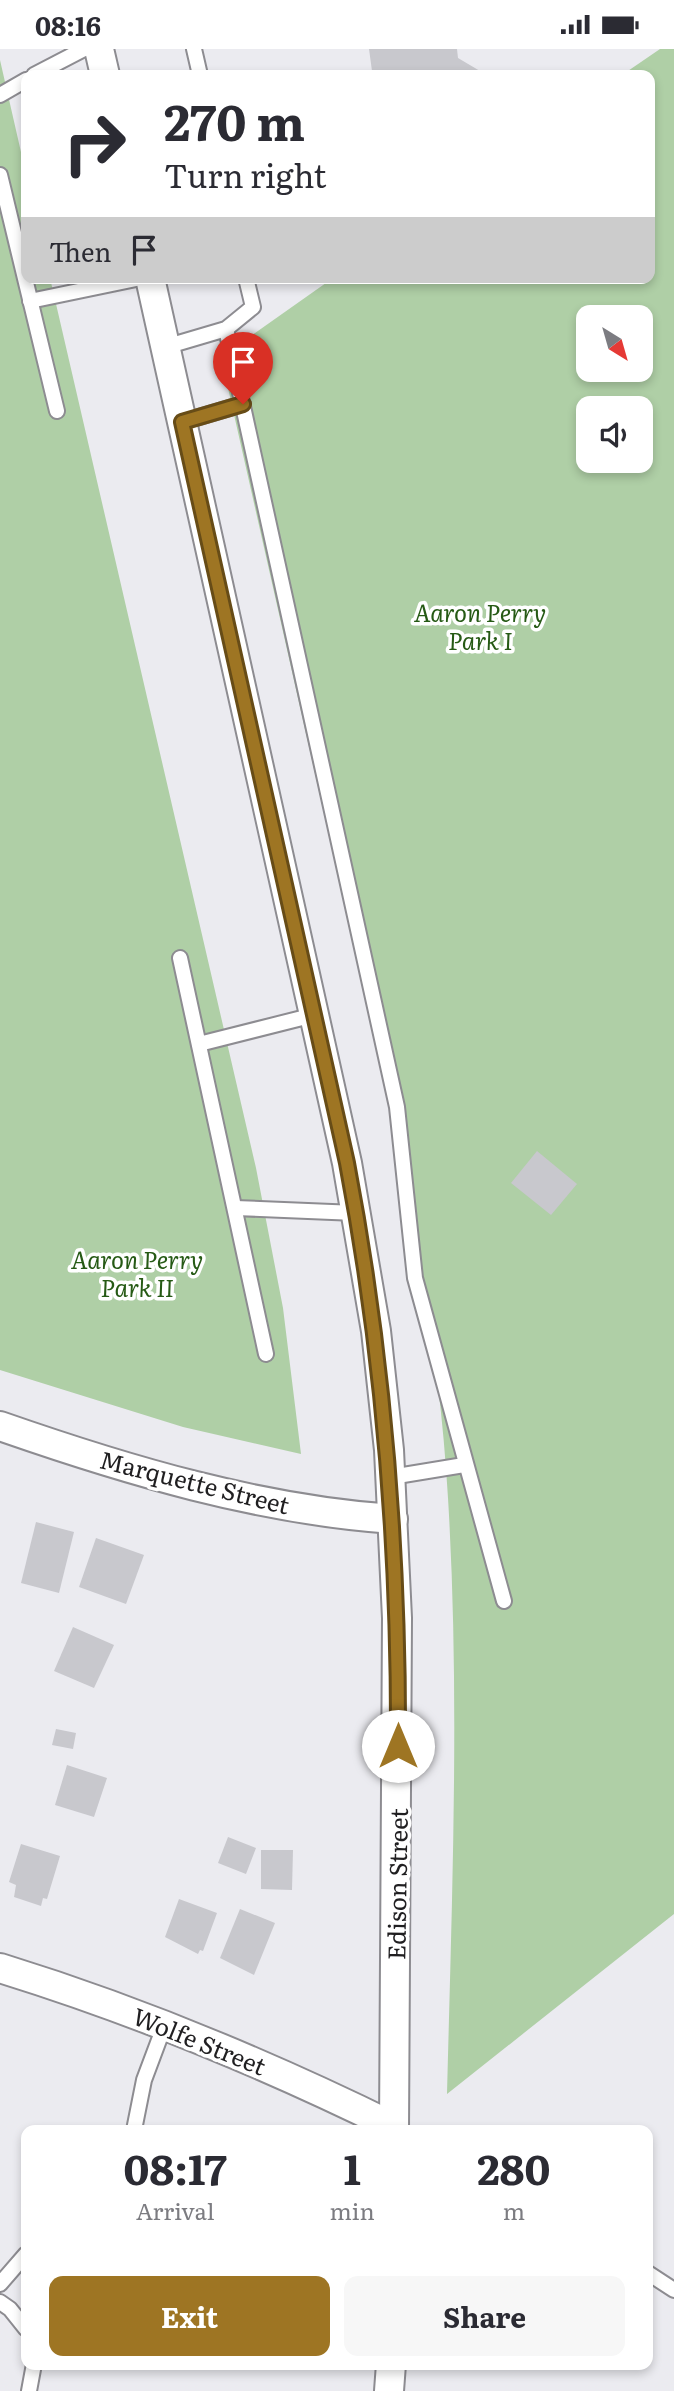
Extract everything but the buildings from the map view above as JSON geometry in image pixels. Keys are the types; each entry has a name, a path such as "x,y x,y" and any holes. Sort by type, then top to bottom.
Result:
{"street":[{"path":"99,49 104,70"},
{"name":"Edison Street","path":"151,284 314,1015 356,1213 376,1331 391,1477 398,1707 396,2125"},
{"name":"Marquette Street","path":"0,1426 145,1471 256,1499 350,1516 393,1519"},
{"name":"Wolfe Street","path":"0,1968 164,2024 300,2081 388,2125"},
{"path":"389,2391 391,2370"}],"lane":[{"path":"44,70 84,49"},
{"path":"194,49 199,70"},
{"path":"0,95 21,83"},
{"path":"0,175 21,263"},
{"path":"26,284 57,411"},
{"path":"30,301 112,284"},
{"path":"165,347 226,329 253,307 247,284"},
{"path":"226,329 397,1107 415,1278 464,1465 504,1601"},
{"path":"182,422 243,404"},
{"path":"180,958 266,1354"},
{"path":"199,1044 314,1015"},
{"path":"234,1208 356,1213"},
{"path":"391,1477 464,1465"},
{"path":"135,2125 144,2080 164,2024"},
{"path":"0,2284 21,2259"},
{"path":"653,2276 674,2290"},
{"path":"0,2302 21,2323"},
{"path":"29,2391 33,2370"}],"green space":[{"name":"Aaron Perry Park I","path":"660,49 674,49 674,1914 447,2094 454,1796 452,1572 445,1452 435,1362 422,1272 397,1137 221,357 324,284 655,284 655,70 629,70"},
{"name":"Aaron Perry Park II","path":"0,60 21,152 21,284 51,284 256,1168 283,1308 301,1454 183,1427 0,1370"}],"route":[{"path":"243,404 182,422 347,1163 367,1272 389,1450 396,1567 398,1746"}]}
